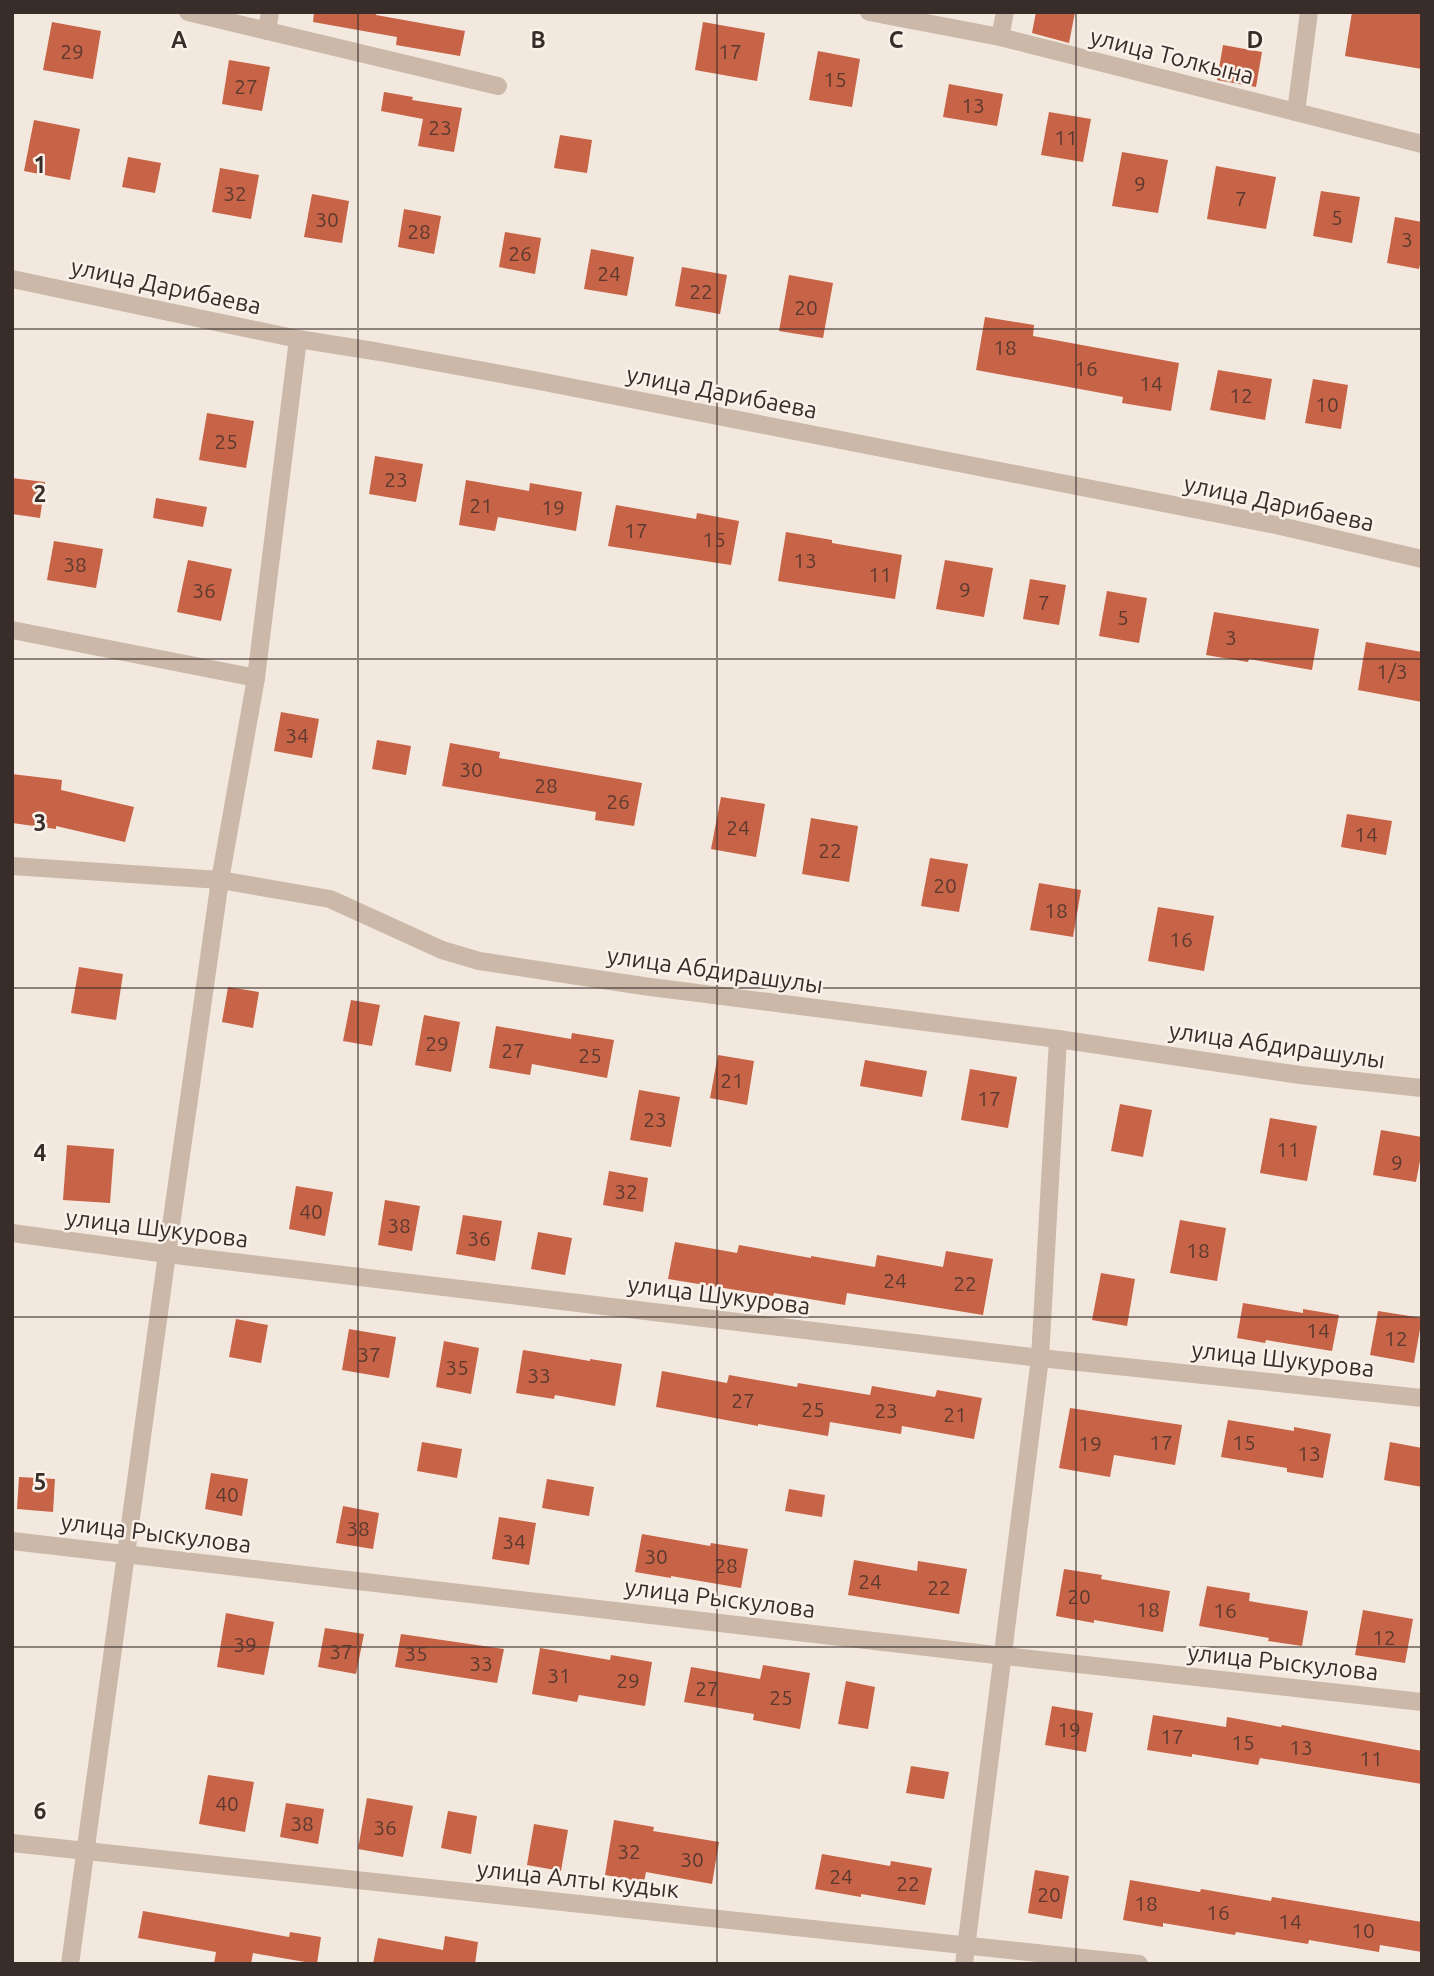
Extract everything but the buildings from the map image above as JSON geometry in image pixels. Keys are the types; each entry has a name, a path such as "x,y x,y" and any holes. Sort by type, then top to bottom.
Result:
{"street":[{"path":"188,12 498,86"},
{"path":"267,31 270,12"},
{"name":"улица Толкына","path":"869,12 1000,37 1422,144"},
{"path":"1000,37 1005,12"},
{"path":"1296,112 1309,12"},
{"name":"улица Дарибаева","path":"12,279 298,339 539,381 1248,520 1422,559"},
{"path":"70,1964 220,880 256,678 298,339"},
{"path":"12,630 256,678"},
{"name":"улица Абдирашулы","path":"12,866 220,880 330,899 442,950 479,961 643,986 1058,1039 1300,1075 1422,1088"},
{"path":"964,1964 1040,1358 1058,1039"},
{"name":"улица Шукурова","path":"12,1233 167,1254 1040,1358 1422,1398"},
{"name":"улица Рыскулова","path":"12,1541 1422,1702"},
{"name":"улица Алты кудык","path":"12,1843 1139,1964"}]}
